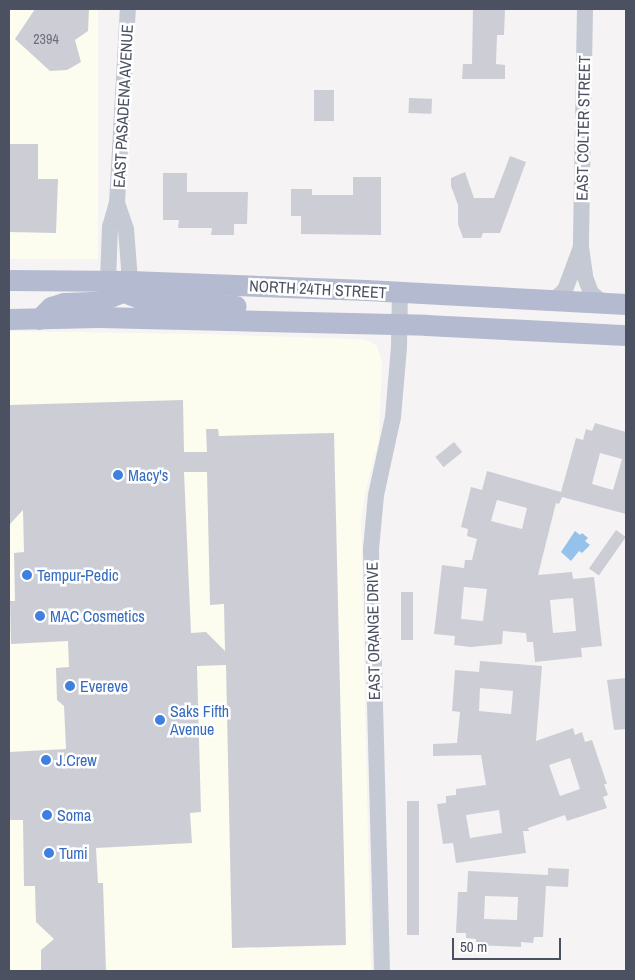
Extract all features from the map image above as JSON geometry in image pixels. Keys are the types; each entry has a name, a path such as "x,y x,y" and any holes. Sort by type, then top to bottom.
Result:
{"main road":[{"name":"NORTH 24TH STREET","path":"9,280 400,292 626,304"},
{"path":"39,320 44,312 57,304 98,302 120,284 139,298 163,302 371,315 400,324"},
{"name":"NORTH 24TH STREET","path":"9,319 39,320 99,317 400,324 626,335"}],"street":[{"name":"EAST PASADENA AVENUE","path":"120,284 110,227 118,203 128,9"},
{"name":"EAST COLTER STREET","path":"585,9 582,247 585,277 590,293 604,304"},
{"name":"EAST PASADENA AVENUE","path":"118,203 128,242 120,284"},
{"name":"EAST COLTER STREET","path":"553,301 565,290 582,247"},
{"name":"EAST ORANGE DRIVE","path":"382,971 371,549 376,495 393,417 400,324 400,292"}],"shaded area":[{"path":"9,9 98,9 98,259 9,259"},
{"path":"9,331 359,339 370,341 377,346 382,362 379,439 367,485 361,519 371,971 9,971"}],"water":[{"path":"575,531 580,535 582,533 588,538 585,541 590,545 582,553 579,551 571,561 561,552"}],"building":[{"path":"35,9 89,9 88,31 75,40 81,62 67,70 50,71 15,39"},
{"path":"473,9 505,9 504,35 497,35 496,64 505,65 505,79 462,79 463,64 472,64"},
{"path":"314,90 334,90 334,121 314,121"},
{"path":"409,98 432,99 431,114 408,113"},
{"path":"9,144 38,144 38,179 58,179 56,233 9,232"},
{"path":"510,156 526,162 500,233 483,233 481,238 463,238 458,224 458,205 451,186 451,178 465,172 474,198 494,198"},
{"path":"163,173 187,173 187,192 248,192 247,224 234,224 234,235 211,235 212,228 178,228 179,220 163,220"},
{"path":"353,177 381,177 381,235 301,234 301,216 291,216 291,189 312,189 312,195 353,195"},
{"path":"183,400 184,452 207,452 206,429 218,429 219,436 334,433 346,945 232,948 226,665 197,666 201,812 190,813 192,843 96,848 98,883 103,883 106,971 41,971 41,950 54,939 36,922 35,886 24,886 23,820 9,820 9,752 66,749 64,706 57,700 56,668 69,667 68,641 11,644 10,601 15,601 14,553 24,552 23,510 9,525 9,405","holes":["184,472 207,472 210,605 224,604 225,651 206,632 191,633"]},
{"path":"595,423 626,432 626,514 562,497 559,504 556,503 538,575 572,572 573,579 594,577 602,646 581,648 582,657 535,662 533,642 527,642 526,633 503,631 502,644 471,647 454,645 455,636 434,634 442,565 464,568 465,560 472,560 477,539 467,536 468,529 461,527 471,487 482,490 487,471 561,492 576,438 583,440 586,429 592,431","holes":["600,453 622,459 613,490 592,484","497,500 527,508 522,529 491,521","464,587 487,589 483,621 461,619","573,598 576,631 553,633 550,600"]},
{"path":"454,442 462,452 444,467 435,457"},
{"path":"616,530 626,537 599,575 589,569"},
{"path":"401,592 413,592 413,640 401,640"},
{"path":"480,661 542,666 536,741 573,728 575,735 582,732 585,742 592,740 607,784 604,784 608,795 603,797 607,808 567,821 565,815 528,828 529,831 523,831 526,853 456,863 453,843 443,844 437,804 446,803 446,796 456,795 456,789 486,785 481,755 433,756 433,744 457,743 460,712 452,711 455,670 479,672","holes":["480,688 513,691 511,714 479,711","570,758 580,789 560,796 549,765","499,810 502,833 470,838 466,815"]},
{"path":"626,678 626,729 614,730 607,680"},
{"path":"407,801 419,801 419,935 407,935"},
{"path":"548,868 569,869 568,887 546,886 543,937 534,937 533,943 521,942 521,947 476,945 476,939 466,938 466,933 456,933 458,892 467,892 468,871 548,875","holes":["485,896 518,897 517,920 484,919"]}],"place":[{"name":"Macy's","path":"118,475"},
{"name":"Tempur-Pedic","path":"27,575"},
{"name":"MAC Cosmetics","path":"40,616"},
{"name":"Evereve","path":"70,686"},
{"name":"Saks Fifth Avenue","path":"160,720"},
{"name":"J.Crew","path":"46,760"},
{"name":"Soma","path":"47,815"},
{"name":"Tumi","path":"49,853"}]}
